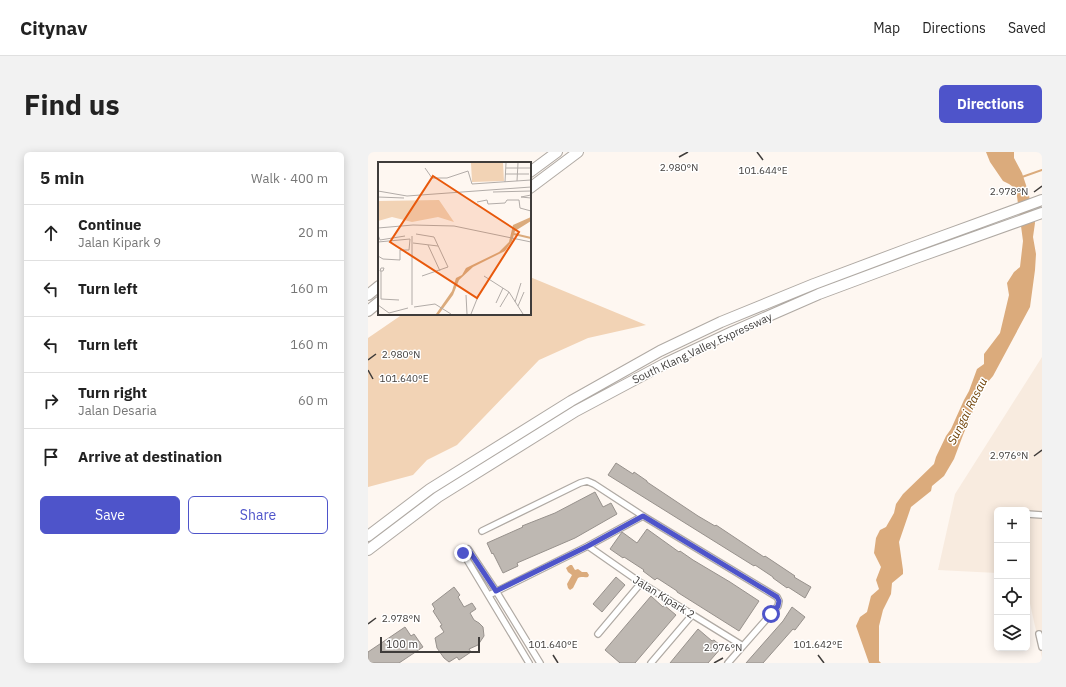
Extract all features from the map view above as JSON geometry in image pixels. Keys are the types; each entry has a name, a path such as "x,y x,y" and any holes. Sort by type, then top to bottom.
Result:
{"highway":[{"path":"531,171 557,152"},
{"path":"531,187 578,152"},
{"name":"South Klang Valley Expressway","path":"368,536 430,489 571,401 660,351 721,322 814,284 1042,200"},
{"name":"South Klang Valley Expressway","path":"368,550 445,493 576,411 666,363 819,294 1042,213"},
{"path":"368,295 378,287"},
{"path":"368,311 378,303"}],"street":[{"path":"482,531 587,481 594,484 643,516 777,597 779,601 778,606 728,663"},
{"path":"1030,514 1042,515"},
{"path":"489,595 588,546 643,516"},
{"name":"Jalan Kipark 2","path":"588,546 641,583 743,646"},
{"path":"529,663 463,553 468,549 496,591 540,663"},
{"path":"598,634 641,583"},
{"path":"651,663 692,615"},
{"path":"1039,634 1042,648"}],"shaded area":[{"path":"531,277 646,325 588,338 539,360 457,445 427,460 413,475 368,487 368,338 402,315 531,315"},
{"path":"1042,357 1042,658 1030,604 1030,507 994,507 994,573 938,570 955,494"}],"water":[{"name":"Sungai Rasau","path":"986,152 1014,152 1014,158 1022,173 1028,191 1035,223 1033,237 1036,254 1030,307 993,376 982,389 954,459 944,476 932,486 931,491 911,507 899,542 903,574 892,583 891,594 883,610 879,626 879,661 881,663 869,663 856,626 860,617 867,612 871,596 879,589 876,580 881,567 874,553 876,538 880,530 886,527 894,513 896,504 903,494 934,464 946,436 951,429 969,391 977,369 984,364 984,354 1000,333 1009,295 1007,283 1014,272 1020,267 1023,241 1016,189 1003,181 990,162"},
{"path":"572,565 575,570 578,569 582,572 587,572 589,575 588,577 578,578 573,588 570,590 567,584 572,575 566,568"}],"building":[{"path":"616,463 633,474 634,472 698,516 715,526 716,525 811,587 805,598 788,587 787,588 755,565 754,566 608,475"},
{"path":"595,492 603,507 611,503 617,514 575,538 517,563 518,566 503,573 487,543 523,527 522,526 555,513"},
{"path":"647,529 679,552 680,551 759,601 739,631 657,578 655,580 643,571 644,570 610,549 622,532 637,543"},
{"path":"616,577 625,585 602,612 593,604"},
{"path":"454,587 460,595 458,597 464,607 472,603 476,609 470,613 474,620 483,627 484,636 478,645 469,649 471,652 459,660 457,657 449,662 437,648 435,638 444,632 440,626 442,625 433,611 435,609 432,604"},
{"path":"651,596 663,607 664,605 676,615 635,663 620,663 605,650"},
{"path":"792,607 805,617 795,630 793,629 763,663 746,663 783,621"},
{"path":"405,627 411,636 414,634 423,647 399,663 368,663 368,652"},
{"path":"698,629 722,647 708,663 670,663"}],"waterway":[{"path":"1022,177 1042,170"}],"route":[{"path":"463,553 468,549 496,591 588,546 643,516 777,597 779,601 778,606 771,614"}]}
